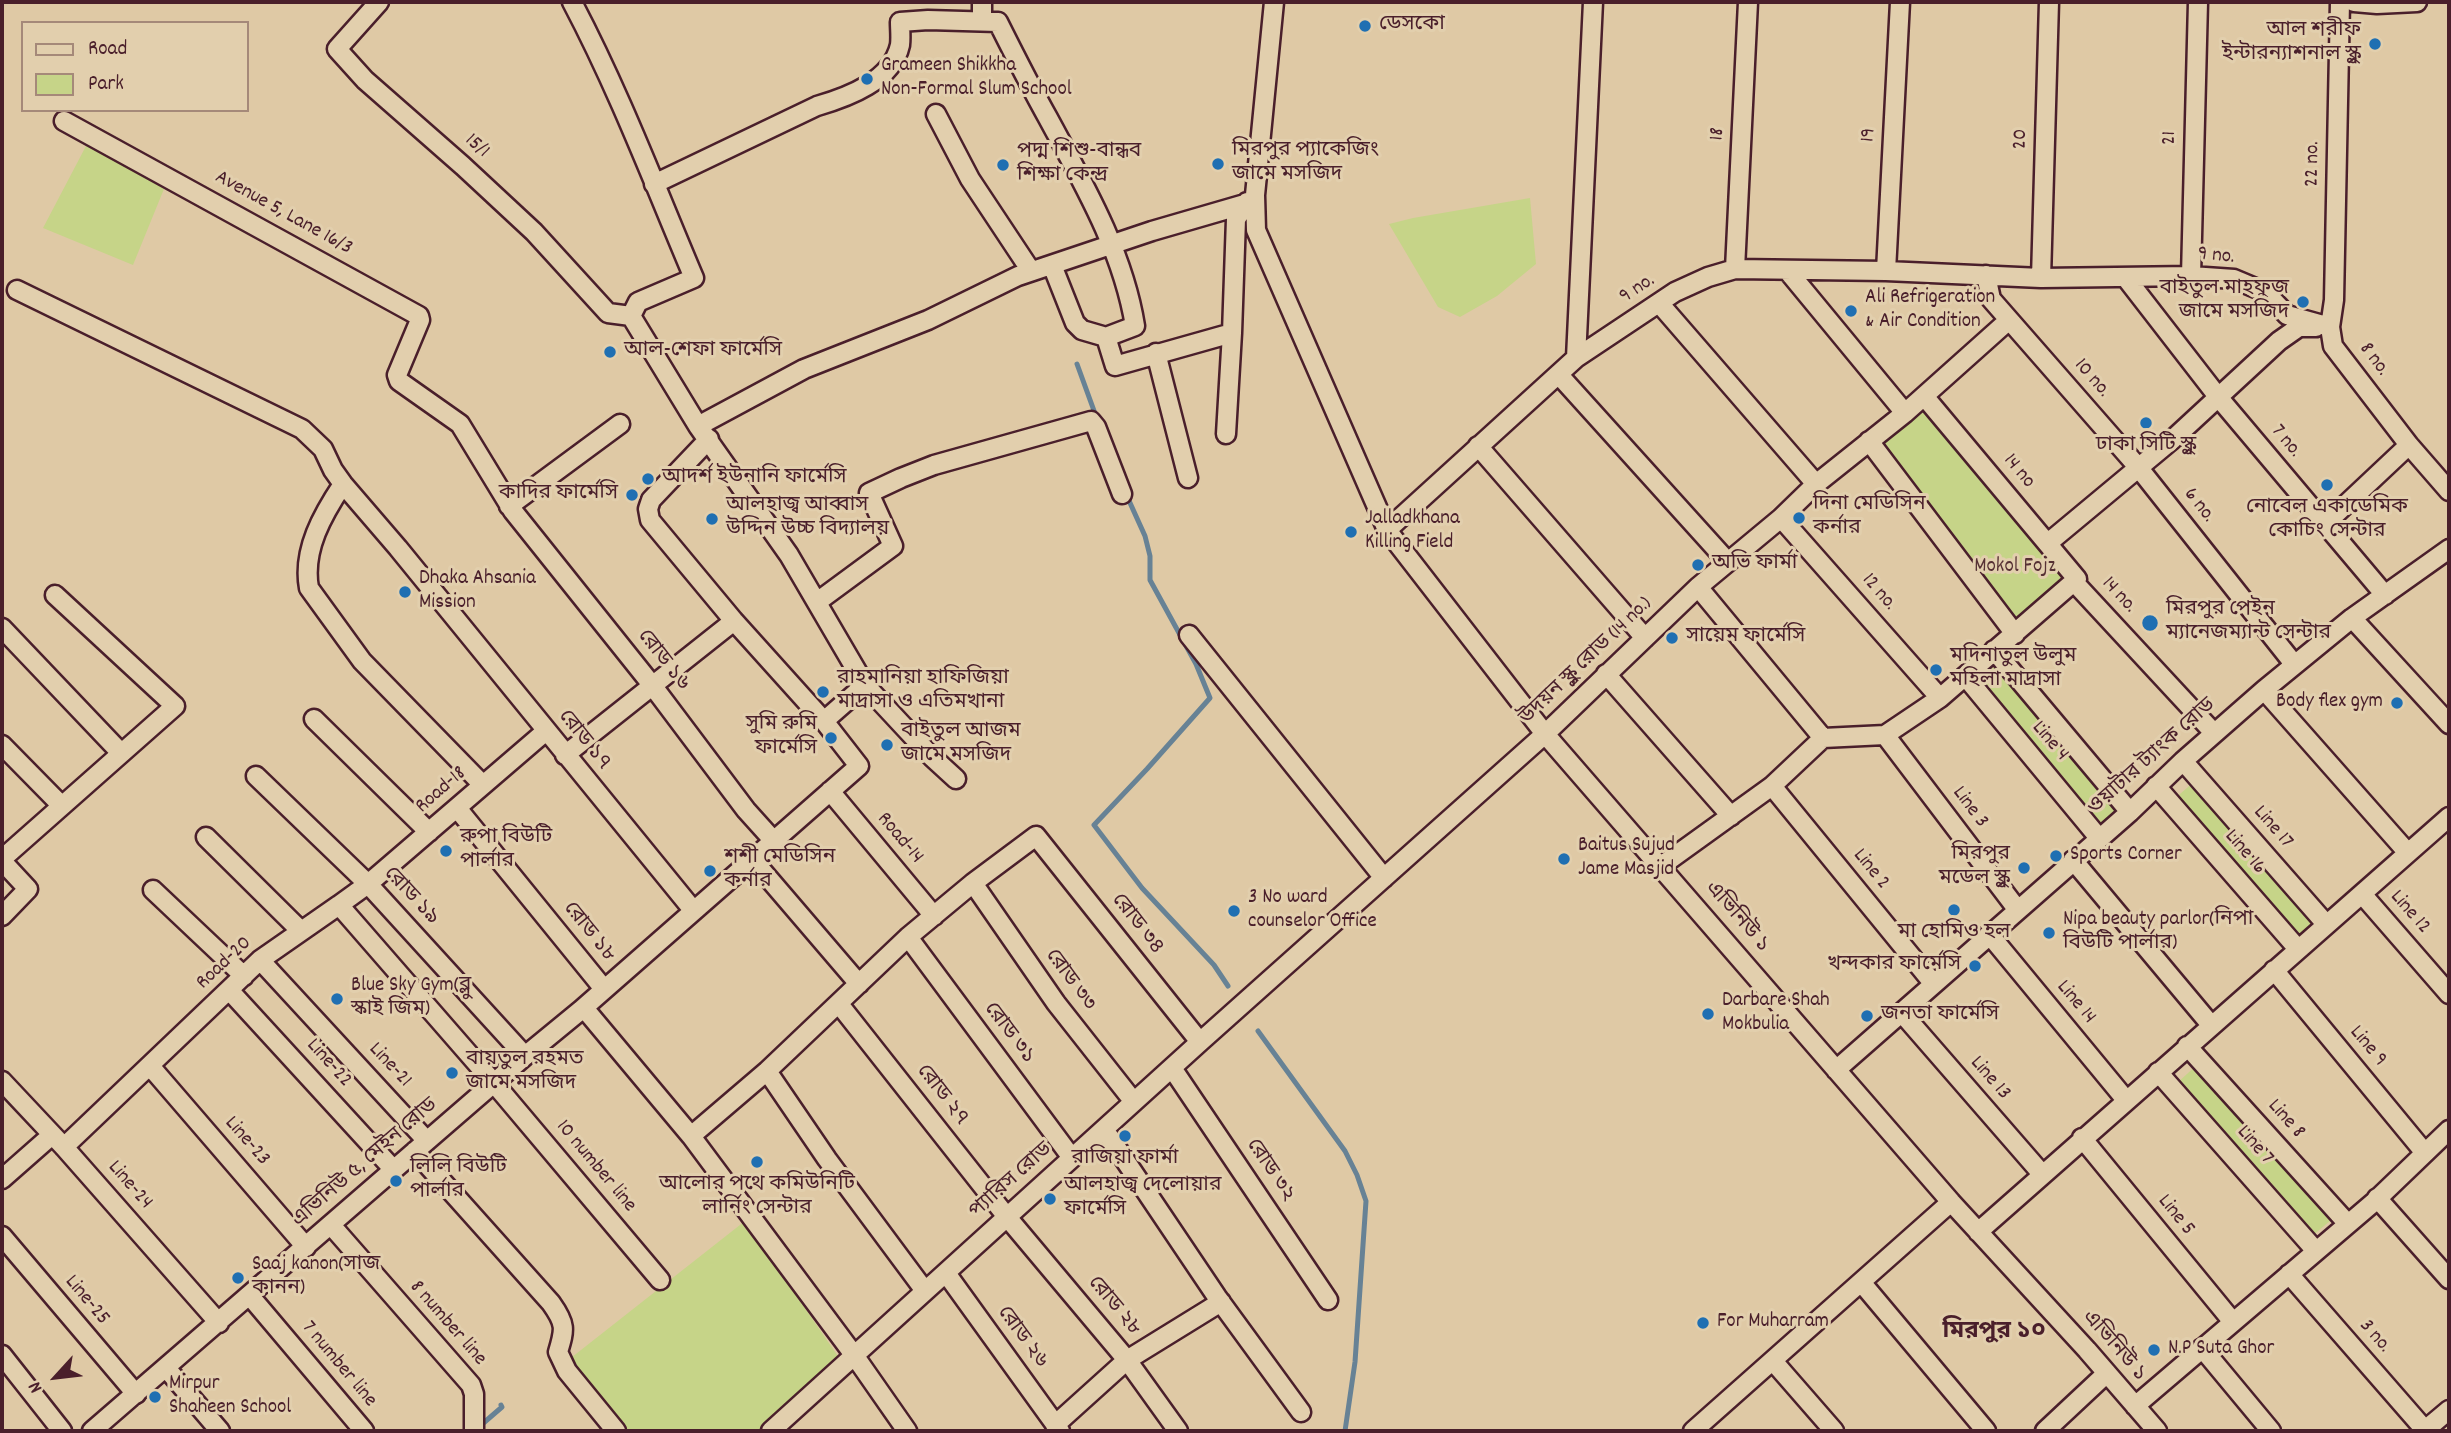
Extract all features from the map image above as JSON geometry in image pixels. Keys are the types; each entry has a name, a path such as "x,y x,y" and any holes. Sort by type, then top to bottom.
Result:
{"street":[{"name":"15/1","path":"379,2 337,49 365,80 534,232 608,313 631,316"},
{"path":"572,2 593,42 694,278 638,302 631,316 704,433 789,555 865,685 932,757 957,779"},
{"path":"982,2 982,21"},
{"path":"1226,434 1236,219 1250,199 1274,2"},
{"path":"1576,358 1593,2"},
{"name":"18","path":"1735,269 1748,2"},
{"name":"19","path":"1886,271 1900,2"},
{"name":"20","path":"2041,278 2049,2"},
{"name":"21","path":"2191,276 2197,2"},
{"name":"22 no.","path":"2330,327 2334,300 2340,2"},
{"path":"2354,2 2417,2"},
{"path":"654,184 817,106 841,99 886,74 900,46 900,22 998,22 1078,173 1112,245 1131,300 1135,326 1106,337 1082,330 1075,323 1052,265"},
{"path":"936,114 970,179 1031,271"},
{"name":"Avenue 5, Lane 16/3","path":"64,121 417,314 420,320 397,379"},
{"path":"865,685 824,721 734,621 650,520 648,509 652,500 704,433 804,369 928,320 1031,271 1250,199"},
{"name":"এভিনিউ ১","path":"1250,199 1256,230 1387,530 1545,734 1951,1202 2157,1431"},
{"name":"9 no.","path":"1387,530 1576,358 1675,292 1708,277 1735,269 1886,271 2041,278 2191,276 2234,279 2265,292 2287,315 2330,327"},
{"path":"1787,270 1905,413"},
{"path":"1986,275 1992,299 2009,320"},
{"path":"2126,278 2219,398"},
{"name":"রোড ১৭","path":"17,290 302,429 323,449 343,484 693,910"},
{"path":"1659,303 1816,484"},
{"name":"উদয়ন স্কুল রোড (14 no.)","path":"1200,1042 1545,734 1727,561 1781,519 1816,484 1905,413 2009,320"},
{"name":"10 no.","path":"2009,320 2138,467"},
{"path":"2048,542 2219,398 2279,341 2299,327 2330,327"},
{"name":"8 no.","path":"2330,327 2333,346 2409,445 2449,491"},
{"path":"1106,337 1115,366 1232,333"},
{"path":"1156,354 1188,478"},
{"path":"1559,375 1727,561"},
{"name":"রোড ১৬","path":"397,379 460,424 511,508 652,685 746,810 773,840"},
{"name":"14 no","path":"1924,396 2048,542 2075,580"},
{"name":"7 no.","path":"2219,398 2385,595"},
{"path":"817,601 892,546 869,493 934,465 1091,421 1096,427 1122,494"},
{"path":"511,508 620,424"},
{"path":"1869,441 2015,634"},
{"path":"2324,525 2409,445"},
{"path":"1478,446 1645,638"},
{"name":"6 no.","path":"2138,467 2294,664"},
{"path":"343,484 327,508 310,549 307,574 309,588 362,661 483,786"},
{"name":"12 no.","path":"1781,519 1940,698"},
{"name":"ওয়াটার ট্যাংক রোড","path":"1836,1070 2294,664 2352,618 2449,549"},
{"path":"1661,866 1772,786 1823,738 1885,734 1940,698 2075,580"},
{"name":"14 no.","path":"2075,580 2214,733"},
{"path":"1698,587 1823,738"},
{"path":"2,916 28,889 2,860 175,706 55,595"},
{"path":"2352,618 2449,724"},
{"path":"565,755 734,621"},
{"path":"2,628 121,752"},
{"path":"1189,635 1384,878"},
{"path":"1994,650 2130,812"},
{"path":"1606,674 1731,816"},
{"name":"Line 4","path":"1965,676 2099,838"},
{"path":"2264,690 2408,853"},
{"path":"314,719 429,832"},
{"name":"এভিনিউ ৫, মেইন রোড","path":"92,1431 115,1424 136,1394 525,1056 584,1008 859,766 824,721"},
{"name":"Road-18","path":"339,905 368,884 546,731"},
{"name":"Line 3","path":"1885,734 2017,909"},
{"path":"2,745 61,805"},
{"name":"Line 17","path":"2183,761 2326,925"},
{"name":"রোড ১৯","path":"256,776 368,884 525,1056"},
{"name":"Line 2","path":"1772,786 1933,983"},
{"name":"Line 16","path":"2156,786 2298,949"},
{"name":"Road-14","path":"830,791 934,916"},
{"name":"রোড ১৮","path":"457,808 604,989"},
{"path":"1978,1232 2449,817"},
{"name":"রোড ৩৪","path":"973,883 1036,836 1200,1042"},
{"path":"206,837 301,931"},
{"path":"752,859 859,984"},
{"path":"2073,860 2211,1025"},
{"path":"691,1136 767,1071 908,937 973,883"},
{"name":"রোড ৩৩","path":"973,883 1056,1003 1134,1102"},
{"path":"153,890 244,976"},
{"name":"Line 12","path":"2362,894 2449,994"},
{"name":"Road-20","path":"58,1141 150,1066 260,960 339,905"},
{"name":"10 number line","path":"339,905 660,1280"},
{"name":"Line 14","path":"1989,934 2126,1100"},
{"name":"রোড ৩১","path":"908,937 1072,1158"},
{"name":"Line-21","path":"260,960 421,1146 557,1311 563,1319 564,1332 558,1352 567,1371 616,1431"},
{"name":"Line 9","path":"2274,971 2425,1153"},
{"name":"Line-22","path":"229,990 394,1170"},
{"name":"রোড ২৭","path":"839,1003 1007,1217"},
{"path":"584,1008 691,1136 854,1355 907,1431"},
{"name":"Line 13","path":"1902,1013 2042,1174"},
{"name":"প্যারিস রোড","path":"771,1431 1200,1042"},
{"name":"Line 8","path":"2188,1046 2348,1224"},
{"name":"Line-23","path":"150,1066 306,1247"},
{"name":"রোড ৩২","path":"1172,1068 1328,1300"},
{"path":"767,1071 827,1159 925,1291"},
{"name":"Line 7","path":"2158,1072 2316,1251"},
{"name":"Line-24","path":"2,1081 219,1323"},
{"path":"1104,1129 1221,1302 1301,1412"},
{"path":"2135,1406 2377,1199 2449,1130"},
{"name":"Line 5","path":"2082,1138 2233,1322"},
{"path":"2,1179 58,1141"},
{"path":"2377,1199 2449,1279"},
{"path":"1693,1431 1951,1202"},
{"name":"রোড ২৮","path":"1007,1217 1127,1360 1178,1431"},
{"name":"8 number line","path":"331,1226 471,1385 474,1394 474,1431"},
{"name":"Line-25","path":"2,1236 136,1394"},
{"name":"রোড ২৬","path":"946,1272 1057,1428"},
{"name":"3 no.","path":"2289,1274 2425,1431"},
{"path":"1861,1282 1986,1431"},
{"name":"7 number line","path":"250,1296 363,1431"},
{"path":"1057,1428 1127,1360 1221,1302"},
{"path":"2203,1348 2271,1431"},
{"path":"2,1355 62,1431"},
{"path":"1773,1361 1834,1431"},
{"path":"167,1369 220,1431"},
{"path":"2045,1431 2107,1373"},
{"path":"2425,1431 2449,1410"}],"green space":[{"path":"86,146 166,184 133,265 43,228"},
{"path":"1530,198 1536,264 1497,296 1460,317 1438,307 1389,224 1413,218"},
{"name":"Mokol Fojz","path":"1914,394 2069,577 2016,628 1869,434"},
{"path":"1999,663 2120,808 2096,829 1974,684"},
{"path":"2195,781 2319,920 2298,940 2173,800"},
{"path":"2199,1063 2336,1216 2312,1236 2176,1084"},
{"path":"745,1221 842,1362 763,1431 625,1431 567,1361"}],"waterway":[{"path":"1077,364 1097,419"},
{"path":"1126,494 1145,536 1150,556 1150,580 1196,664 1210,698 1094,825 1142,888 1214,965 1228,986"},
{"path":"1258,1031 1345,1151 1366,1201 1355,1362 1345,1431"},
{"path":"480,1426 502,1407 501,1405"}],"place":[{"name":"ডেসকো","path":"1365,26"},
{"name":"আল শরীফ ইন্টারন্যাশনাল স্কুল","path":"2375,44"},
{"name":"Grameen Shikkha Non-Formal Slum School","path":"867,79"},
{"name":"মিরপুর প্যাকেজিং জামে মসজিদ","path":"1218,164"},
{"name":"পদ্ম শিশু-বান্ধব শিক্ষা কেন্দ্র","path":"1003,165"},
{"name":"বাইতুল মাহফুজ জামে মসজিদ","path":"2303,302"},
{"name":"Ali Refrigeration & Air Condition","path":"1851,311"},
{"name":"আল-শেফা ফার্মেসি","path":"610,352"},
{"name":"ঢাকা সিটি স্কুল","path":"2146,423"},
{"name":"আদর্শ ইউনানি ফার্মেসি","path":"648,479"},
{"name":"নোবেল একাডেমিক কোচিং সেন্টার","path":"2327,485"},
{"name":"কাদির ফার্মেসি","path":"632,495"},
{"name":"দিনা মেডিসিন কর্নার","path":"1799,518"},
{"name":"আলহাজ্ব আব্বাস উদ্দিন উচ্চ বিদ্যালয়","path":"712,519"},
{"name":"Jalladkhana Killing Field","path":"1351,532"},
{"name":"অভি ফার্মা","path":"1698,565"},
{"name":"Dhaka Ahsania Mission","path":"405,592"},
{"name":"মিরপুর পেইন ম্যানেজম্যান্ট সেন্টার","path":"2150,623"},
{"name":"সায়েম ফার্মেসি","path":"1672,638"},
{"name":"মদিনাতুল উলুম মহিলা মাদ্রাসা","path":"1936,670"},
{"name":"রাহমানিয়া হাফিজিয়া মাদ্রাসা ও এতিমখানা","path":"823,692"},
{"name":"Body flex gym","path":"2397,703"},
{"name":"সুমি রুমি ফার্মেসি","path":"831,738"},
{"name":"বাইতুল আজম জামে মসজিদ","path":"887,745"},
{"name":"রুপা বিউটি পার্লার","path":"446,851"},
{"name":"Sports Corner","path":"2056,856"},
{"name":"Baitus Sujud Jame Masjid","path":"1564,859"},
{"name":"মিরপুর মডেল স্কুল","path":"2024,868"},
{"name":"শশী মেডিসিন কর্নার","path":"710,871"},
{"name":"মা হোমিও হল","path":"1954,910"},
{"name":"3 No ward counselor Office","path":"1234,911"},
{"name":"Nipa beauty parlor(নিপা বিউটি পার্লার)","path":"2049,933"},
{"name":"খন্দকার ফার্মেসি","path":"1975,966"},
{"name":"Blue Sky Gym(ব্লু স্কাই জিম)","path":"337,999"},
{"name":"Darbare Shah Mokbulia","path":"1708,1014"},
{"name":"জনতা ফার্মেসি","path":"1867,1016"},
{"name":"বায়তুল রহমত জামে মসজিদ","path":"452,1073"},
{"name":"রাজিয়া ফার্মা","path":"1125,1136"},
{"name":"আলোর পথে কমিউনিটি লার্নিং সেন্টার","path":"757,1162"},
{"name":"লিলি বিউটি পার্লার","path":"396,1181"},
{"name":"আলহাজ্ব দেলোয়ার ফার্মেসি","path":"1050,1199"},
{"name":"Saaj kanon(সাজ কানন)","path":"238,1278"},
{"name":"For Muharram","path":"1703,1323"},
{"name":"N.P Suta Ghor","path":"2154,1350"},
{"name":"Mirpur Shaheen School","path":"155,1397"}],"district":[{"name":"মিরপুর ১০","path":"1994,1334"}]}
